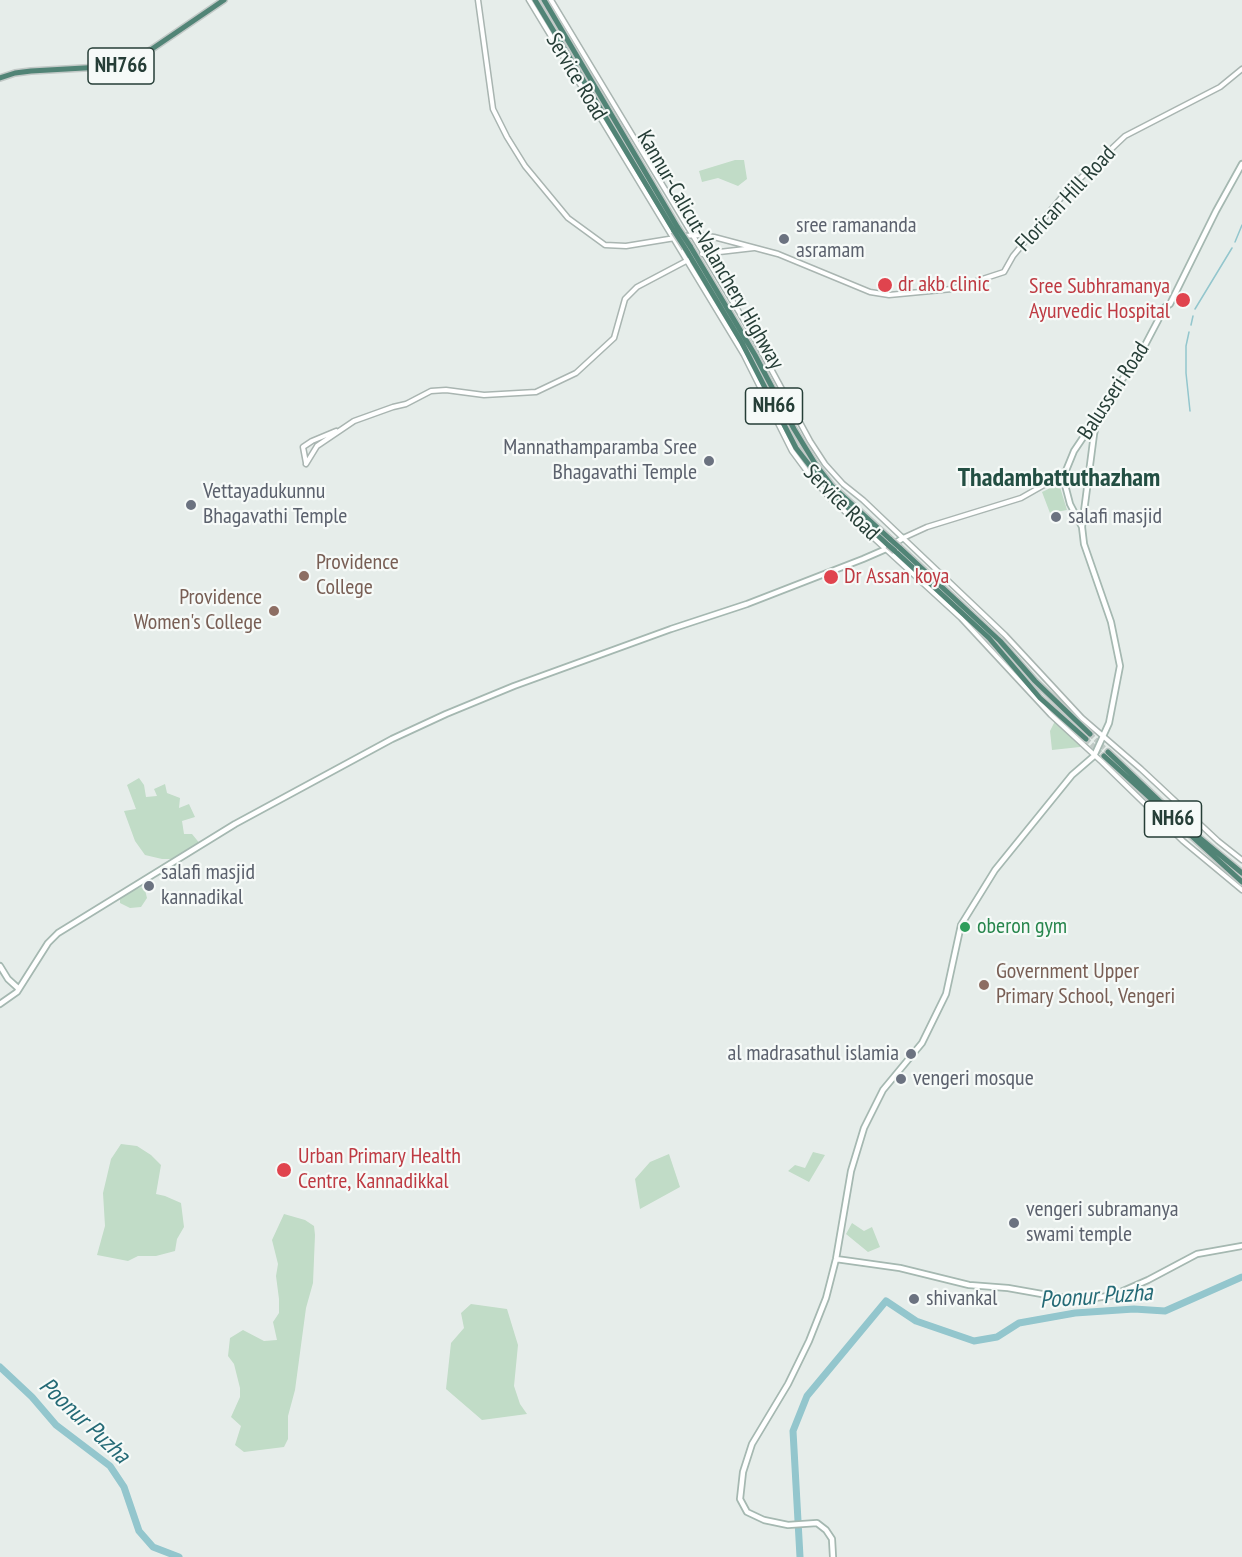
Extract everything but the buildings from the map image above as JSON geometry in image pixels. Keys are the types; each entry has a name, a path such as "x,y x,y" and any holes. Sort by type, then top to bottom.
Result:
{"highway":[{"name":"NH766","path":"0,78 31,71 119,66 149,51 224,0"},
{"name":"NH66","path":"535,0 676,229"},
{"name":"Kannur-Calicut-Valanchery Highway","path":"543,0 692,258 755,355 798,438 816,465 832,486 889,545 898,550 999,640 1088,737"},
{"name":"NH66","path":"1242,873 1106,754 1242,882"}],"main road":[{"name":"Balusseri Road","path":"1065,473 1074,451 1144,347 1165,307 1170,304 1242,164"},
{"path":"833,1557 832,1539 826,1530 816,1523 788,1525 764,1520 747,1512 740,1499 743,1472 752,1444 788,1384 809,1341 826,1298 836,1259 851,1171 864,1128 883,1090 922,1043 936,1015 946,994 962,925 995,870 1072,775 1094,756 1109,723 1120,666 1111,622 1084,544 1082,527 1099,412"},
{"path":"1065,473 1065,489 1082,527"},
{"path":"0,1004 19,989 48,943 58,933 235,824 393,739 514,686 747,604 903,538"},
{"path":"0,966 8,979 19,989"},
{"path":"836,1259 900,1268 969,1285 1008,1288 1070,1299 1086,1299 1114,1295 1197,1254 1242,1246"}],"street":[{"name":"Florican Hill Road","path":"478,0 493,109 507,137 525,166 568,218 605,245 626,246 692,235 714,237 778,254 870,292 889,295 952,289 1004,272 1013,256 1066,192 1125,136 1220,87 1242,69"},
{"name":"Service Road","path":"529,0 673,238 692,258 792,451 809,474 829,497 889,545 961,618 1051,716 1183,841 1242,890"},
{"path":"551,0 751,332 810,441 825,464 843,484 1005,634 1063,699 1103,737 1141,768 1218,841 1242,860"},
{"path":"342,429 303,447 306,464 317,446 354,421 393,406 406,404 431,391 446,390 484,395 536,392 576,373 614,338 625,299 637,287 704,254 757,248"},
{"path":"903,538 927,527 1021,498 1065,473"}],"green space":[{"path":"735,160 744,160 747,179 738,186 718,178 702,182 699,171"},
{"path":"1059,484 1067,510 1050,513 1042,492"},
{"path":"1055,721 1081,743 1080,747 1052,750 1050,731"},
{"path":"139,778 144,785 146,797 157,796 154,789 165,784 167,793 180,798 179,808 189,804 195,817 182,821 184,834 192,834 201,845 172,859 145,855 135,841 124,811 136,809 127,785"},
{"path":"141,887 145,890 147,898 141,907 130,908 120,903 120,898"},
{"path":"121,1144 137,1146 151,1155 161,1165 156,1194 181,1203 184,1227 177,1239 175,1251 156,1256 138,1256 128,1261 97,1255 105,1226 103,1193 111,1159"},
{"path":"813,1152 825,1155 809,1182 788,1171 795,1165 805,1168"},
{"path":"669,1154 680,1187 640,1209 635,1179 650,1162"},
{"path":"284,1214 305,1220 314,1226 315,1235 313,1283 306,1308 295,1390 288,1416 288,1439 284,1447 244,1452 235,1445 241,1426 231,1417 240,1397 240,1388 234,1364 228,1356 230,1338 243,1330 264,1341 277,1340 273,1322 279,1313 276,1276 278,1264 272,1240"},
{"path":"852,1223 864,1231 872,1227 880,1247 868,1252 846,1234"},
{"path":"471,1304 507,1309 518,1345 514,1386 520,1404 527,1414 482,1420 446,1389 451,1343 464,1328 461,1313"}],"waterway":[{"path":"1235,242 1242,225"},
{"path":"1195,309 1232,248"},
{"path":"1191,325 1193,316"},
{"path":"1189,332 1186,346 1186,373 1190,411"},
{"name":"Poonur Puzha","path":"800,1557 793,1431 807,1396 886,1301 916,1321 974,1341 997,1337 1019,1323 1075,1313 1134,1309 1165,1311 1242,1277"},
{"name":"Poonur Puzha","path":"0,1367 32,1397 56,1425 110,1466 124,1487 139,1531 153,1547 179,1557"}],"tunnel":[{"path":"1090,734 1108,752"},
{"path":"1086,739 1104,756"}],"place":[{"name":"sree ramananda asramam","path":"784,239"},
{"name":"dr akb clinic","path":"885,285"},
{"name":"Sree Subhramanya Ayurvedic Hospital","path":"1183,300"},
{"name":"Mannathamparamba Sree Bhagavathi Temple","path":"709,461"},
{"name":"Vettayadukunnu Bhagavathi Temple","path":"191,505"},
{"name":"salafi masjid","path":"1056,517"},
{"name":"Providence College","path":"304,576"},
{"name":"Dr Assan koya","path":"831,577"},
{"name":"Providence Women's College","path":"274,611"},
{"name":"salafi masjid kannadikal","path":"149,886"},
{"name":"oberon gym","path":"965,927"},
{"name":"Government Upper Primary School, Vengeri","path":"984,985"},
{"name":"al madrasathul islamia","path":"911,1054"},
{"name":"vengeri mosque","path":"901,1079"},
{"name":"Urban Primary Health Centre, Kannadikkal","path":"284,1170"},
{"name":"vengeri subramanya swami temple","path":"1014,1223"},
{"name":"shivankal","path":"914,1299"}],"district":[{"name":"Thadambattuthazham","path":"1059,479"}]}
